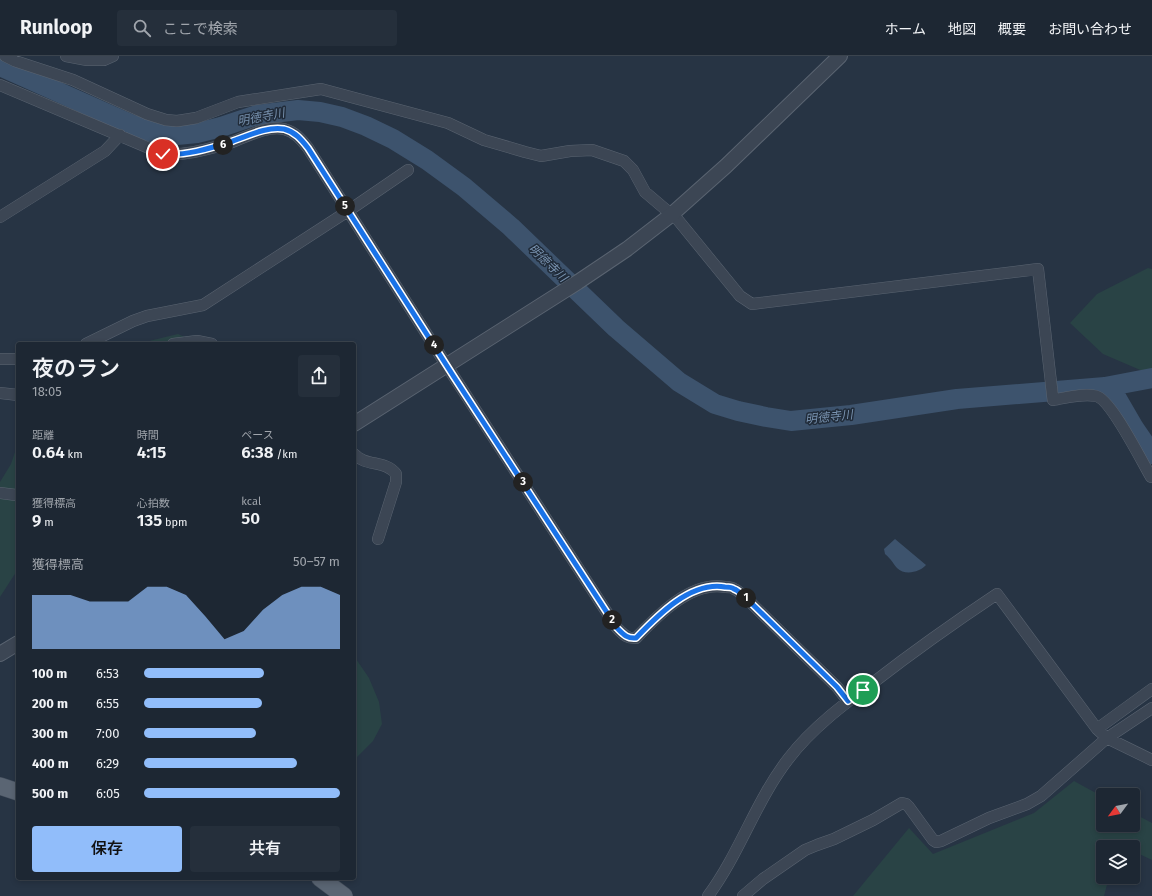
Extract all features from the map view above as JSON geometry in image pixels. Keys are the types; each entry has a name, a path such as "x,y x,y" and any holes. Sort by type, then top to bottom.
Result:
{"main road":[{"path":"0,787 16,791"},
{"path":"323,880 344,896"}],"street":[{"path":"5,56 14,61 73,80 147,114 166,120 177,121 196,118 238,102 321,89 448,123 484,140 541,156 570,151 592,150 624,161 633,170 645,192 687,231 740,296 752,304 1038,269 1048,350 1052,400 1086,395 1098,396 1108,404 1152,476"},
{"path":"66,56 87,60 104,60 113,56"},
{"path":"356,423 447,366 627,249 671,215 726,166 840,56"},
{"path":"0,85 163,154 170,155 203,151 265,130 283,129 292,132 300,138 308,148 617,628 630,639 636,638 668,608 689,594 702,588 719,586 734,588 755,606 837,687 848,701"},
{"path":"0,217 105,151 120,136"},
{"path":"90,342 133,321 147,316 203,305 348,211 408,170"},
{"path":"189,342 202,342"},
{"path":"0,359 16,359"},
{"path":"0,393 16,395"},
{"path":"356,456 362,460 386,465 396,474 396,482 378,538"},
{"path":"0,493 16,495"},
{"path":"708,896 717,885 736,854 767,791 788,758 808,736 848,701 945,628 997,594 1098,729 1107,738 1152,760"},
{"path":"0,654 16,644"},
{"path":"1098,729 1152,688"},
{"path":"743,896 763,879 805,850 834,839 873,820 902,803 909,807 936,842 989,818 1027,804 1041,796 1107,738 1152,708"}],"green space":[{"path":"1148,268 1152,269 1152,375 1103,354 1070,323 1097,294"},
{"path":"178,334 193,341 193,342 145,342"},
{"path":"16,449 16,572 0,597 0,482 11,464"},
{"path":"356,659 369,678 379,702 382,724 373,741 356,758"},
{"path":"1074,781 1096,793 1096,832 1140,832 1140,817 1152,823 1152,860 1140,854 1140,840 1096,840 1096,884 1107,884 1104,896 853,896 909,828 933,854 1034,813"}],"water":[{"path":"895,539 926,565 920,570 912,572 904,572 897,568 891,559 885,554 884,549"}],"waterway":[{"name":"明徳寺川","path":"0,66 130,124 152,132 177,135 197,133 257,115 298,110 320,112 342,117 366,126 393,139 427,160 464,187 511,227 616,328 679,382 715,404 738,411 791,421 851,415 957,399 1105,387 1152,378"},
{"name":"明徳寺川","path":"1105,387 1116,397 1134,428 1152,454"}],"route":[{"path":"163,154 170,155 203,151 265,130 283,129 292,132 300,138 406,299 454,377 617,628 624,635 630,639 636,638 668,608 689,594 702,588 719,586 734,588 837,687 848,701 863,690"}]}
